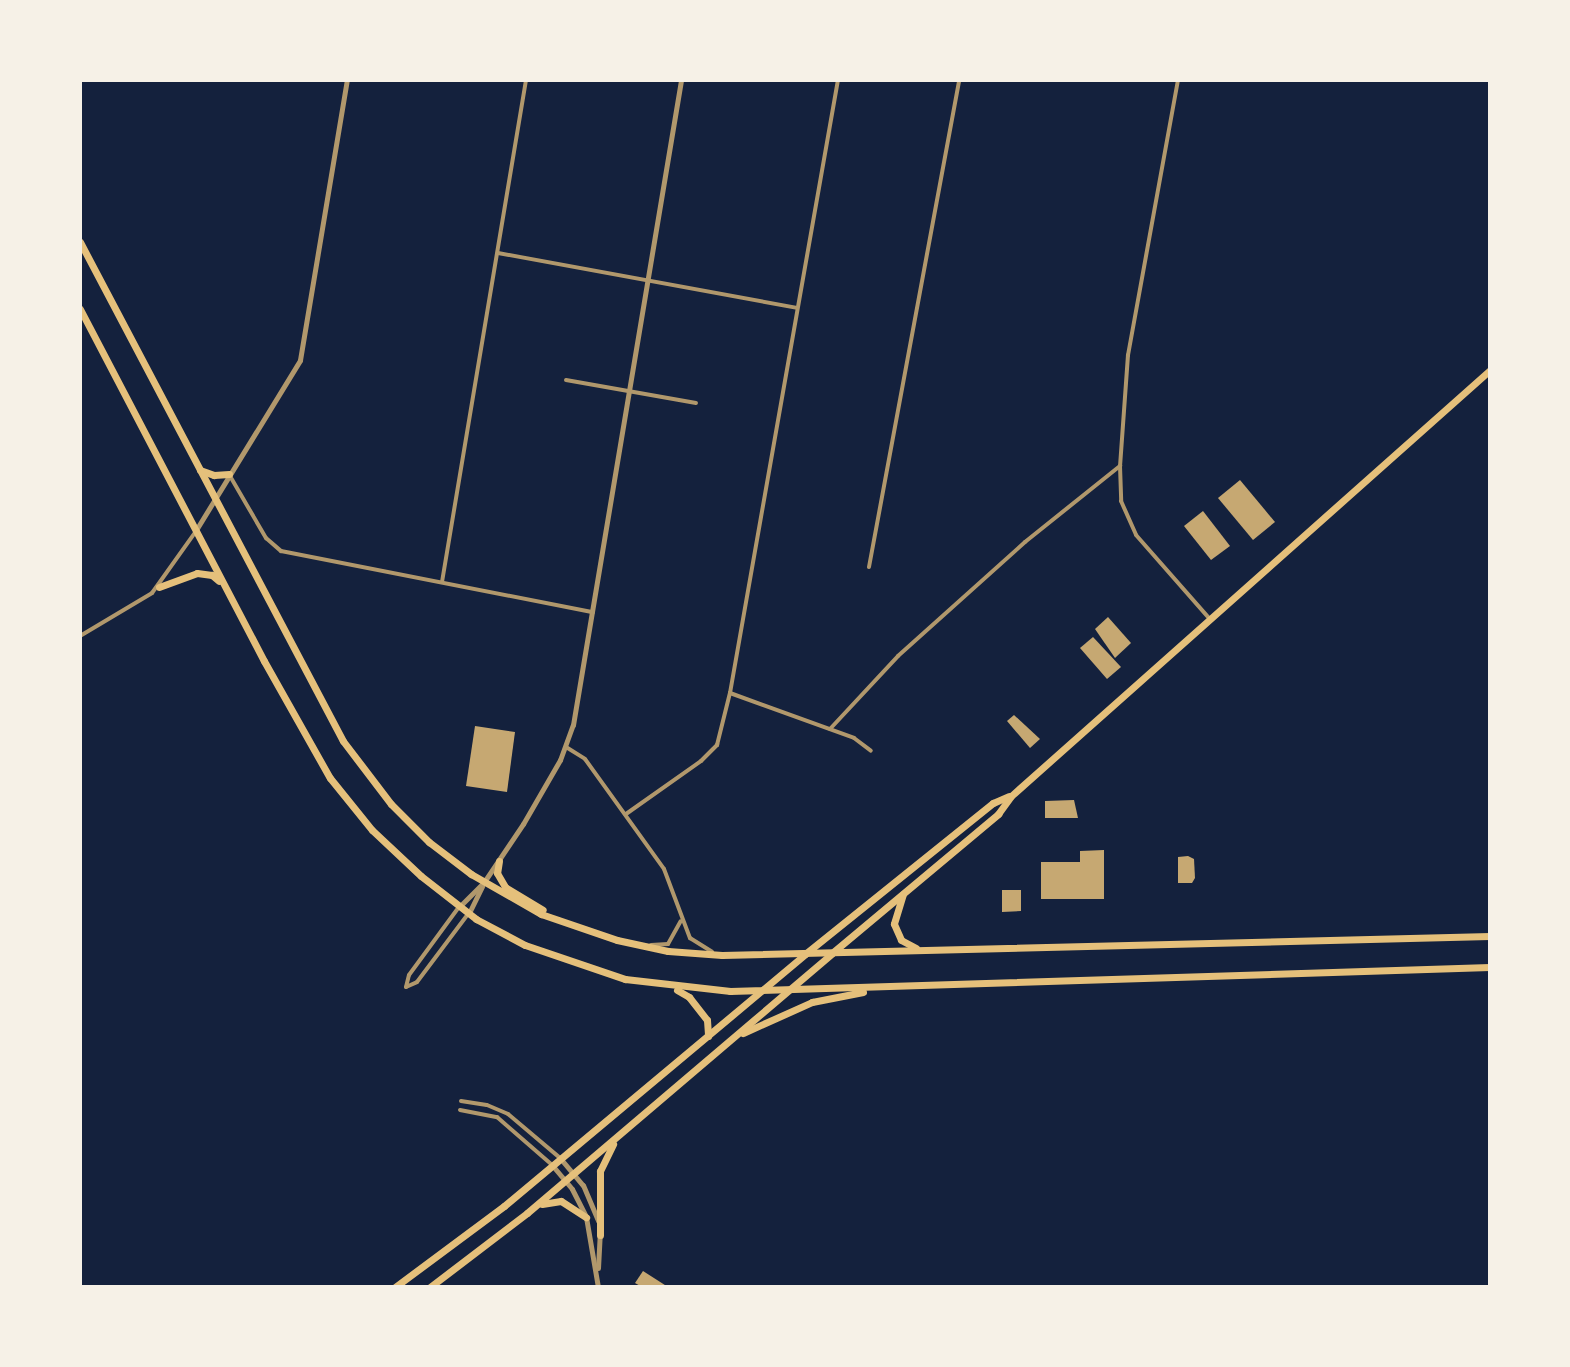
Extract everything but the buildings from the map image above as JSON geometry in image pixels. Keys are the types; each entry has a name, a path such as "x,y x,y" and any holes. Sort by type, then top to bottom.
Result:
{"main road":[{"path":"80,242 329,718 366,774 429,842 484,882 566,924 642,946 722,955 1490,936"},
{"path":"80,309 302,733 330,778 390,848 469,913 500,933 561,960 625,979 664,986 763,990 1490,967"},
{"path":"430,1287 527,1213 998,814 1011,796 1490,370"},
{"path":"199,470 214,475 229,474"},
{"path":"159,587 202,573 215,577 226,590"},
{"path":"395,1287 484,1223 805,954 993,803 1011,796"},
{"path":"499,861 497,873 505,887 566,924"},
{"path":"903,894 894,919 897,936 906,945 934,951"},
{"path":"664,986 689,997 707,1020 708,1037"},
{"path":"724,1044 776,1016 812,1002 901,987"},
{"path":"600,1235 600,1171 623,1131"},
{"path":"527,1213 555,1200 572,1206 586,1217"}],"street":[{"path":"80,636 159,587 300,360 347,80"},
{"path":"442,582 526,80"},
{"path":"484,882 469,913 438,955 417,982 406,987 409,975 460,906 484,882 499,861 566,747 593,612 681,80"},
{"path":"626,814 701,761 717,745 730,693 838,80"},
{"path":"869,567 959,80"},
{"path":"1178,80 1128,355 1120,466 1126,518 1136,535 1211,621"},
{"path":"498,253 797,308"},
{"path":"566,380 696,403"},
{"path":"830,729 898,656 1025,542 1120,466"},
{"path":"229,474 266,538 281,551 593,612"},
{"path":"730,693 854,738 871,751"},
{"path":"566,747 585,759 664,869 690,938 702,949 722,955"},
{"path":"642,946 668,944 681,919"},
{"path":"461,1101 487,1105 508,1114 574,1173 589,1196 600,1235 597,1273"},
{"path":"460,1110 497,1117 552,1165 565,1181 586,1217 598,1287"}]}
